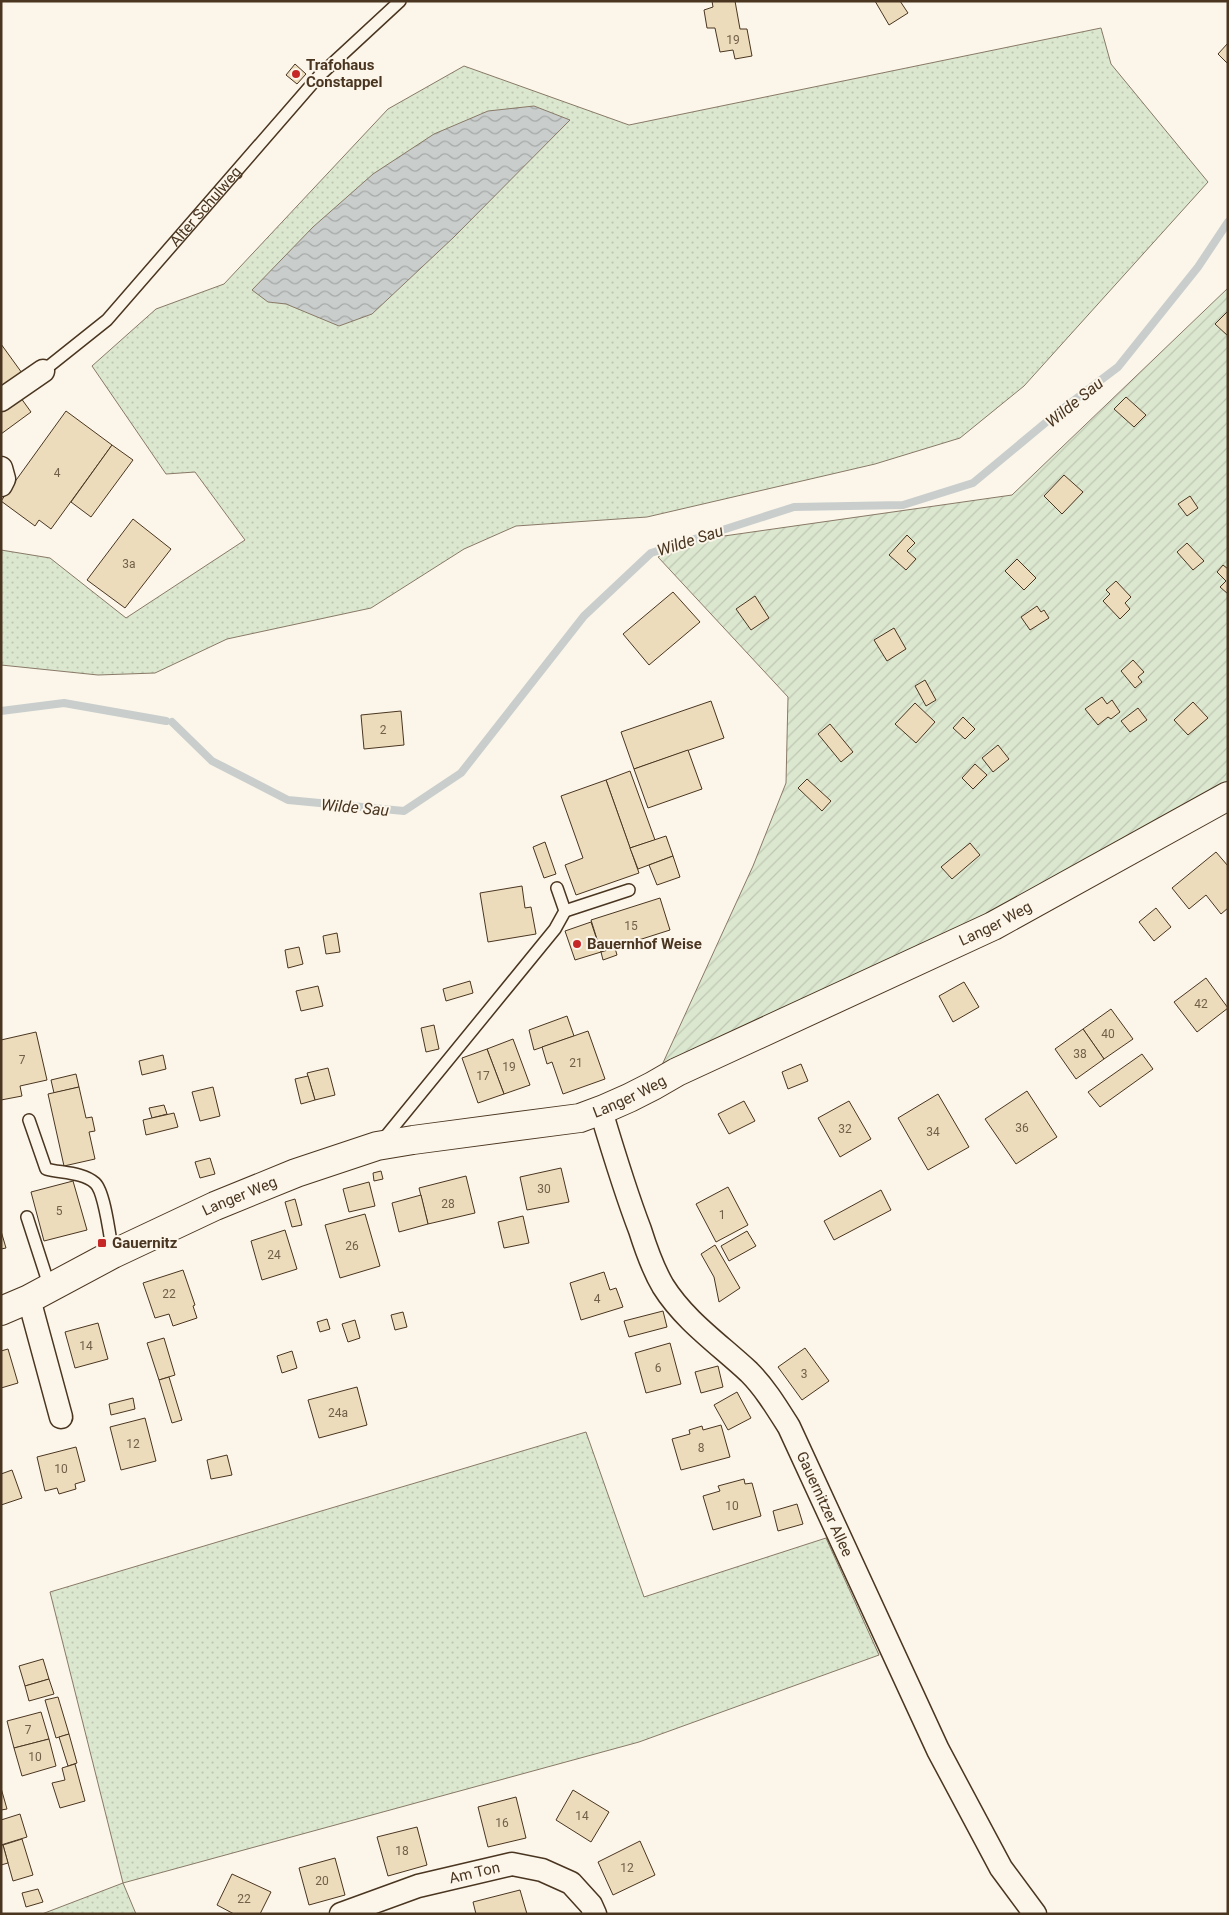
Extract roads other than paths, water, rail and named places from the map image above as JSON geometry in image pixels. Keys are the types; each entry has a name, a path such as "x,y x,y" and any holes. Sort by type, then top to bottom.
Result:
{"street":[{"name":"Alter Schulweg","path":"1,400 43,371"},
{"path":"1,468 4,479 1,485"},
{"name":"Langer Weg","path":"1,1311 113,1254 215,1206 284,1178 377,1146 580,1118 601,1111 642,1093 677,1072 993,926 1228,796"},
{"name":"Gauernitzer Allee","path":"601,1111 639,1229 663,1286 703,1332 750,1374 768,1394 789,1427 938,1750 1001,1868 1035,1914"},
{"path":"39,1293 61,1417"},
{"name":"Am Ton","path":"341,1914 418,1886 512,1864 542,1870 571,1883 591,1905 595,1914"}],"lane":[{"name":"Alter Schulweg","path":"43,371 107,320 319,76 400,1"},
{"path":"557,888 566,911"},
{"path":"377,1146 555,929 566,911 629,890"},
{"path":"29,1120 46,1169 79,1175 95,1183 103,1197 113,1254"},
{"path":"27,1218 39,1293"}],"water":[{"path":"534,106 570,120 454,237 372,314 339,326 286,304 268,302 252,290 313,227 373,174 434,134 488,111"}],"waterway":[{"name":"Wilde Sau","path":"172,722 212,761 288,800 404,811 461,773 584,616 651,553 794,507 903,505 973,483 1056,414 1118,367 1198,267 1228,222"},
{"name":"Wilde Sau","path":"1,711 64,703 166,721"}],"place":[{"name":"Trafohaus Constappel","path":"296,74"},
{"name":"Bauernhof Weise","path":"577,944"},
{"name":"Gauernitz","path":"102,1243"}]}
